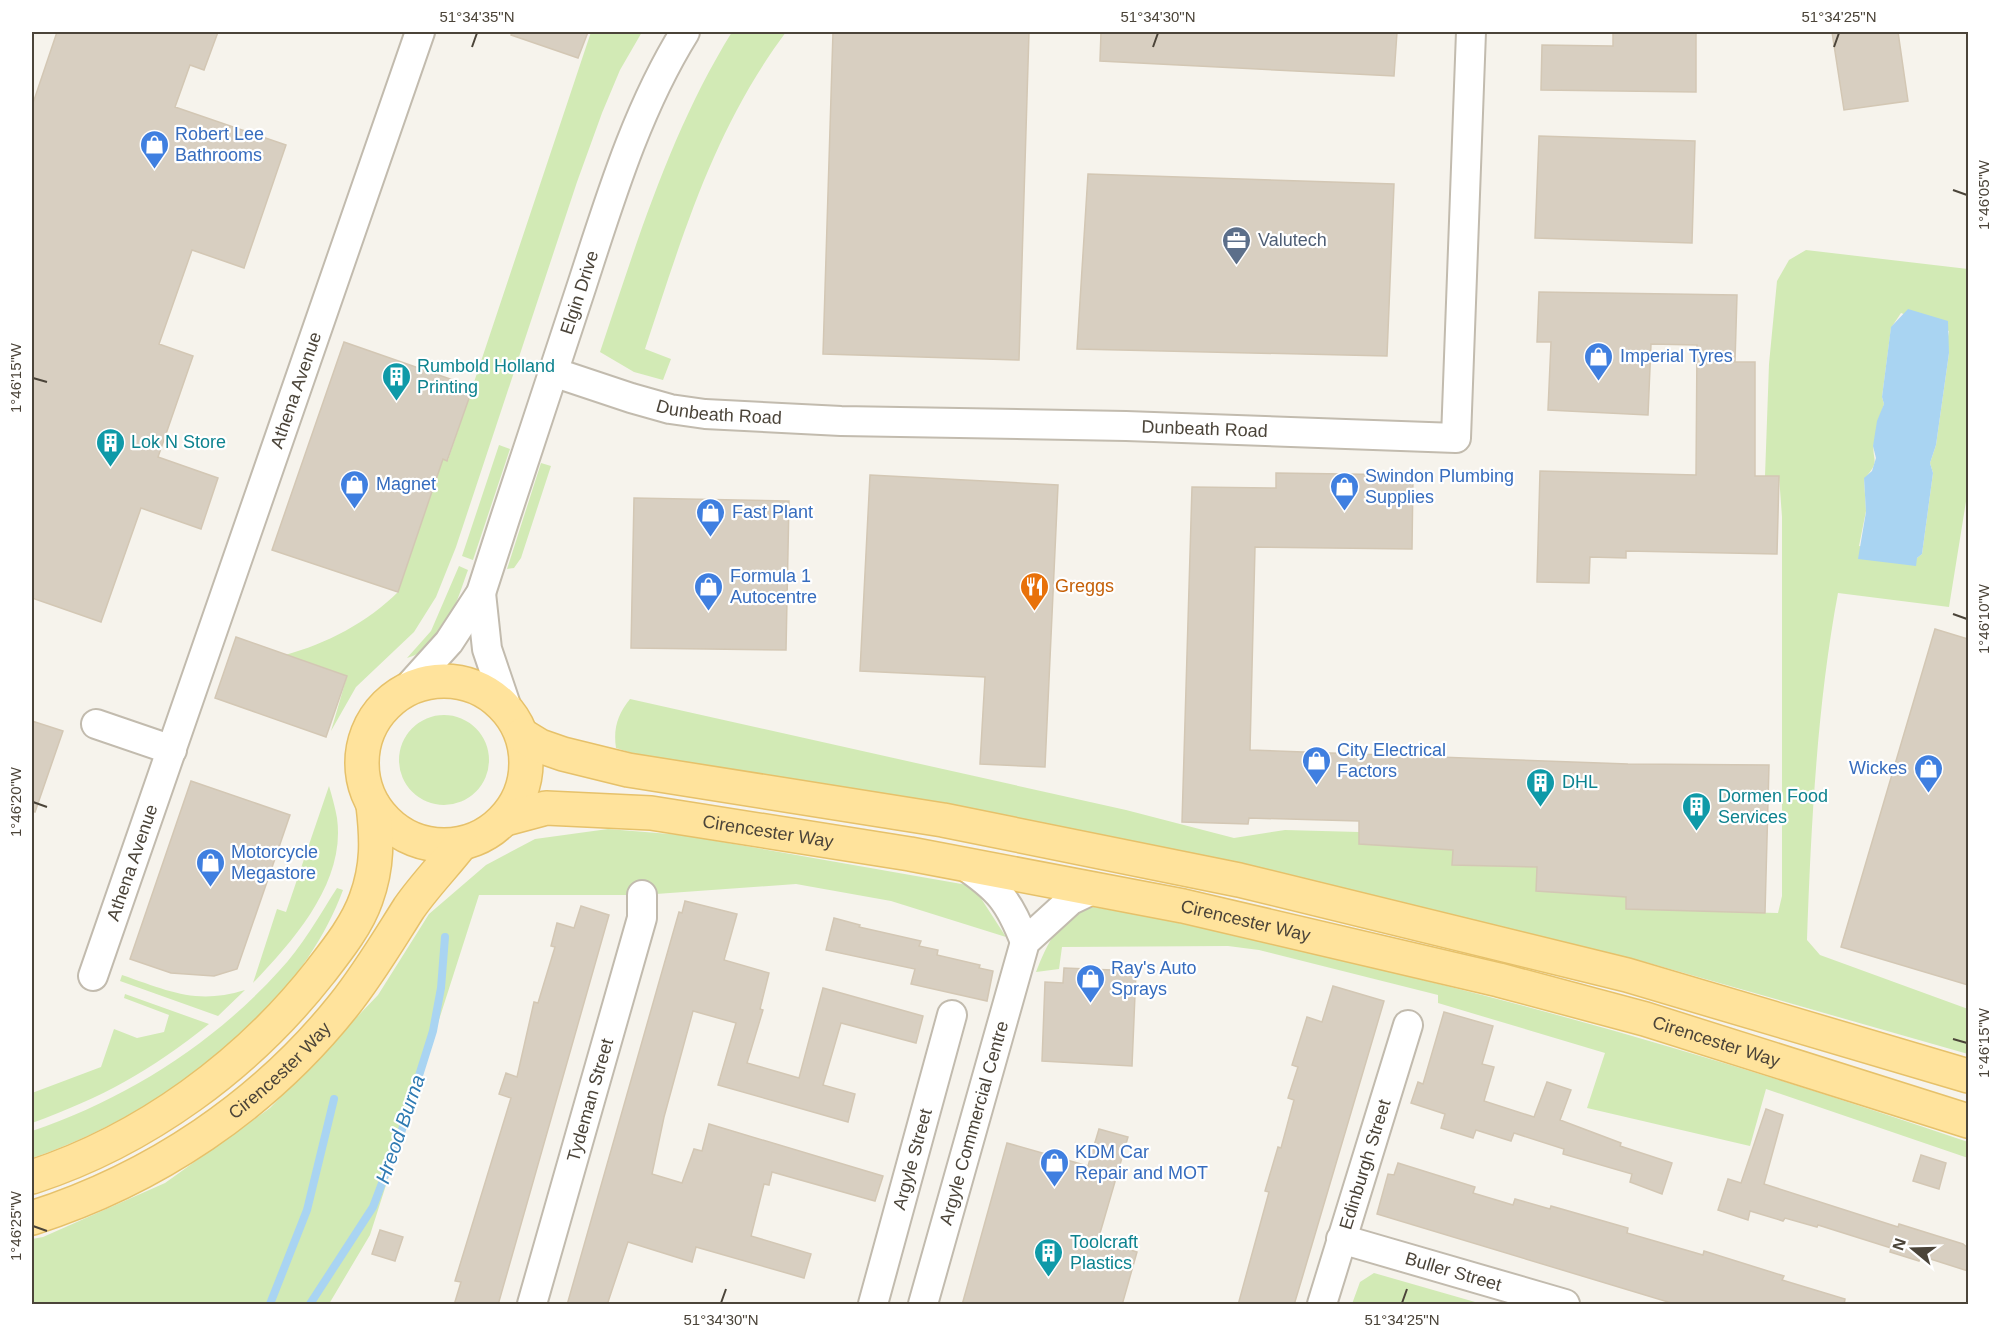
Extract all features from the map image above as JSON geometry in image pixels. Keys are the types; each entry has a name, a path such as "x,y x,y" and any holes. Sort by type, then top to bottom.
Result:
{"main road":[{"path":"430,682 460,682 490,694 515,723 526,752 525,780 519,798 505,819 487,834 461,844 435,845 410,838 385,821 373,805 363,777 365,741 378,715 404,692 430,682"},
{"name":"Cirencester Way","path":"515,723 540,746 628,770 943,820 1239,879 1627,975 1968,1076"},
{"name":"Cirencester Way","path":"32,1177 111,1144 176,1106 236,1061 293,1005 333,956 365,902 378,854 373,805"},
{"name":"Cirencester Way","path":"505,819 546,808 651,813 961,863 1312,934 1645,1019 1968,1121"},
{"name":"Cirencester Way","path":"32,1218 134,1177 198,1139 257,1094 312,1042 344,1005 430,878 461,844"}],"street":[{"name":"Athena Avenue","path":"93,976 420,32"},
{"name":"Elgin Drive","path":"404,692 449,642 481,593 607,208 645,106 685,32"},
{"name":"Dunbeath Road","path":"553,372 670,409 705,414 841,421 1126,426 1456,438 1471,32"},
{"name":"Elgin Drive","path":"481,593 487,650 515,723"},
{"path":"96,724 172,750"},
{"path":"961,863 984,879 1006,900 1025,942 1071,900 1094,889"},
{"name":"Tydeman Street","path":"532,1305 642,918 642,895"},
{"name":"Argyle Commercial Centre","path":"923,1305 1025,942"},
{"name":"Argyle Street","path":"873,1305 952,1016"},
{"name":"Edinburgh Street","path":"1322,1305 1408,1025"},
{"name":"Buller Street","path":"1341,1239 1565,1305"}],"green space":[{"path":"591,32 642,32 620,70 577,182 456,547 436,597 414,632 356,687 331,731 347,676 285,655 316,645 346,631 373,613 398,592 439,470 427,453 448,460"},
{"path":"732,32 786,32 761,69 719,145 687,224 645,349 671,359 663,380 634,372 600,352 642,228 673,147 710,69"},
{"path":"1806,250 1968,269 1968,489 1949,607 1838,593 1820,722 1807,940 1820,955 1968,1009 1968,1054 1649,963 1285,875 748,773 638,755 616,748 617,722 630,699 1126,810 1234,838 1285,830 1359,832 1359,844 1453,850 1452,865 1537,867 1537,891 1626,897 1626,909 1778,913 1782,896 1782,517 1779,476 1765,476 1769,364 1777,281 1789,260","holes":["1901,313 1949,331 1947,342 1949,353 1936,445 1930,463 1933,473 1922,554 1917,558 1859,546 1866,511 1864,479 1873,468 1875,461 1873,449 1884,404 1882,397 1891,328"]},
{"path":"499,445 510,449 473,560 462,556"},
{"path":"541,463 551,466 521,558 514,568 507,569"},
{"path":"459,566 468,570 447,622 431,645 407,658 431,631"},
{"path":"444,715 461,719 476,728 485,743 489,760 485,777 476,792 461,801 444,805 427,801 412,792 403,777 399,760 403,743 412,728 427,719"},
{"path":"329,786 337,818 338,842 325,887 300,929 253,983 277,909 286,912"},
{"path":"608,829 682,835 973,886 1006,937 891,901 796,884 642,895 479,895 370,1235 329,1304 32,1304 32,1239 43,1237 165,1183 270,1108 378,995 429,914 486,865 535,839"},
{"path":"337,888 343,890 321,936 292,980 257,1020 216,1056 173,1088 79,1140 32,1158 32,1131 101,1103 134,1086 166,1067 225,1023 253,998 287,962"},
{"path":"1094,907 1262,941 1591,1024 1817,1092 1968,1142 1968,1158 1766,1089 1750,1146 1587,1108 1605,1053 1438,1003 1438,995 1259,950 1228,946 1062,947 1059,969 1036,972 1050,940 1064,922 1082,910"},
{"path":"122,975 169,991 197,996 228,994 245,990 218,1016 120,981"},
{"path":"125,994 209,1024 166,1056 125,1082 32,1123 32,1093 101,1067 114,1029 137,1038 164,1032 169,1015 124,998"},
{"path":"1374,1273 1482,1304 1352,1304 1360,1282"}],"water":[{"path":"1908,309 1948,321 1949,353 1936,445 1930,463 1933,473 1922,554 1917,558 1916,566 1858,559 1866,512 1864,478 1872,471 1876,458 1873,446 1877,421 1884,404 1882,397 1891,327"}],"building":[{"path":"57,32 218,32 204,70 190,65 175,107 286,145 244,268 192,250 159,344 193,356 158,457 218,478 201,529 141,508 101,622 32,598 32,106"},
{"path":"512,32 588,32 578,58 511,35"},
{"path":"833,32 1029,32 1019,360 823,354"},
{"path":"1101,32 1397,32 1394,76 1100,61"},
{"path":"1613,32 1696,32 1696,92 1541,90 1542,45 1613,46"},
{"path":"1832,32 1898,32 1908,101 1844,110"},
{"path":"1539,136 1695,141 1692,243 1535,238"},
{"name":"Valutech","path":"1088,174 1394,184 1387,356 1077,349"},
{"path":"1539,292 1737,295 1735,362 1755,362 1755,476 1779,476 1777,554 1626,551 1626,558 1590,557 1589,583 1537,582 1540,471 1696,475 1697,345 1651,344 1648,415 1548,410 1551,342 1537,342"},
{"path":"344,342 473,387 447,461 443,459 398,592 272,550"},
{"path":"1276,473 1413,475 1412,549 1255,547 1250,750 1628,764 1769,765 1765,913 1626,909 1626,897 1536,891 1537,867 1452,865 1453,850 1359,844 1359,821 1249,818 1248,824 1182,822 1192,487 1276,488"},
{"path":"870,475 1058,485 1045,767 980,764 985,677 860,671"},
{"path":"634,498 789,501 786,650 631,648"},
{"name":"Wickes","path":"1935,629 1968,639 1968,985 1841,947"},
{"path":"236,637 347,676 326,737 215,698"},
{"path":"32,721 63,731 35,812 32,811"},
{"name":"Motorcycle Megastore","path":"191,781 290,815 237,969 214,976 171,973 130,959"},
{"path":"685,901 737,914 724,960 769,973 760,1009 763,1010 747,1063 799,1078 823,988 923,1016 916,1043 841,1023 823,1085 855,1094 848,1122 718,1085 736,1023 693,1011 664,1117 652,1174 682,1183 694,1149 702,1151 709,1124 883,1176 875,1201 772,1172 769,1185 764,1184 751,1236 811,1254 804,1278 696,1247 692,1262 628,1242 607,1305 567,1305 679,912 682,913"},
{"path":"581,906 609,915 498,1305 454,1305 461,1282 455,1281 511,1098 499,1094 506,1073 517,1077 534,1002 538,1003 555,947 551,946 557,923 574,928"},
{"path":"834,918 860,925 859,927 921,941 919,946 938,950 937,955 980,965 979,968 993,971 987,1001 911,984 915,969 826,950"},
{"path":"1064,968 1136,971 1132,1066 1042,1061 1045,982 1063,983"},
{"path":"1333,986 1384,1001 1303,1275 1294,1305 1238,1305 1269,1192 1265,1191 1278,1147 1281,1148 1294,1100 1288,1098 1298,1067 1292,1065 1307,1017 1322,1022"},
{"path":"1444,1012 1493,1026 1482,1064 1494,1067 1484,1101 1534,1117 1547,1082 1571,1090 1560,1120 1621,1143 1620,1146 1672,1163 1662,1194 1630,1182 1632,1174 1563,1154 1564,1149 1514,1133 1511,1141 1476,1130 1473,1138 1441,1128 1445,1114 1411,1103 1418,1082 1423,1084"},
{"path":"1766,1109 1783,1115 1764,1184 1898,1227 1899,1224 1963,1244 1968,1248 1968,1271 1921,1256 1919,1261 1890,1252 1891,1248 1818,1225 1817,1227 1785,1218 1783,1221 1750,1211 1748,1220 1718,1210 1728,1179 1741,1183"},
{"path":"1099,1129 1128,1137 1098,1240 1137,1252 1122,1305 962,1305 1007,1143 1088,1166"},
{"path":"1921,1155 1946,1163 1939,1189 1913,1181"},
{"path":"1398,1163 1475,1187 1473,1193 1513,1205 1515,1199 1550,1209 1551,1206 1628,1228 1627,1233 1703,1255 1704,1251 1784,1276 1782,1280 1845,1299 1844,1305 1678,1305 1377,1214 1388,1174 1394,1175"},
{"path":"380,1230 403,1237 395,1261 372,1254"}],"waterway":[{"name":"Hreod Burna","path":"310,1304 373,1207 401,1133 433,1031 441,988 445,937"},
{"name":"Hreod Burna","path":"270,1304 307,1210 334,1099"}],"place":[{"name":"Robert Lee Bathrooms","path":"154,170"},
{"name":"Valutech","path":"1237,266"},
{"name":"Imperial Tyres","path":"1599,382"},
{"name":"Rumbold Holland Printing","path":"396,402"},
{"name":"Lok N Store","path":"110,468"},
{"name":"Magnet","path":"355,510"},
{"name":"Swindon Plumbing Supplies","path":"1344,512"},
{"name":"Fast Plant","path":"711,538"},
{"name":"Formula 1 Autocentre","path":"709,612"},
{"name":"Greggs","path":"1034,612"},
{"name":"City Electrical Factors","path":"1316,786"},
{"name":"Wickes","path":"1928,794"},
{"name":"DHL","path":"1541,808"},
{"name":"Dormen Food Services","path":"1697,832"},
{"name":"Motorcycle Megastore","path":"210,888"},
{"name":"Ray's Auto Sprays","path":"1090,1004"},
{"name":"KDM Car Repair and MOT","path":"1054,1188"},
{"name":"Toolcraft Plastics","path":"1049,1278"}]}
